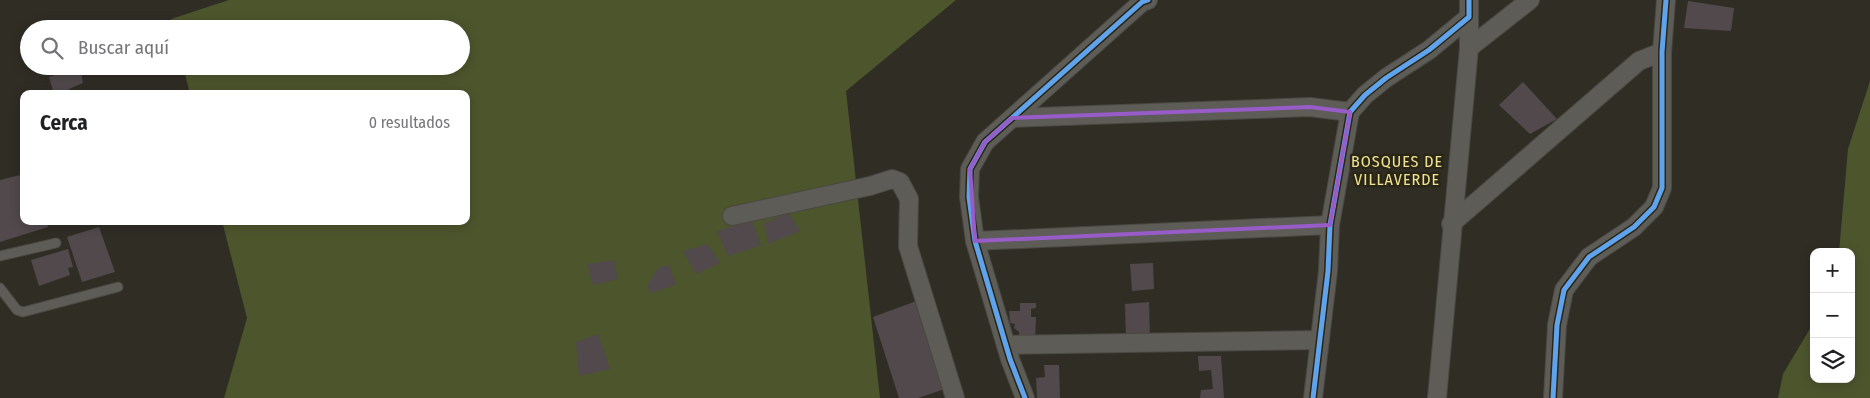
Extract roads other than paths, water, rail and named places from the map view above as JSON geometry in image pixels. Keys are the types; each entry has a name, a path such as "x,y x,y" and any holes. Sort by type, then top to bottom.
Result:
{"street":[{"path":"1025,398 1006,345 975,241 969,197 970,169 985,142 1142,2 1148,0"},
{"path":"1469,48 1530,0"},
{"path":"1553,398 1557,325 1564,290 1590,257 1634,227 1654,207 1662,188 1662,52 1666,0"},
{"path":"1437,398 1451,224 1469,48 1469,8"},
{"path":"1314,398 1328,271 1330,224 1350,112 1364,95 1429,50 1469,8"},
{"path":"1451,224 1639,61 1662,52"},
{"path":"1012,118 1310,107 1350,112"},
{"path":"732,216 870,186 892,179 900,182 909,199 908,246 955,398"},
{"path":"975,241 1330,224"},
{"path":"1006,345 1320,340"}],"lane":[{"path":"0,256 56,243"},
{"path":"0,288 17,310 23,312 118,287"}],"district":[{"name":"BOSQUES DE VILLAVERDE","path":"1397,170"}]}
